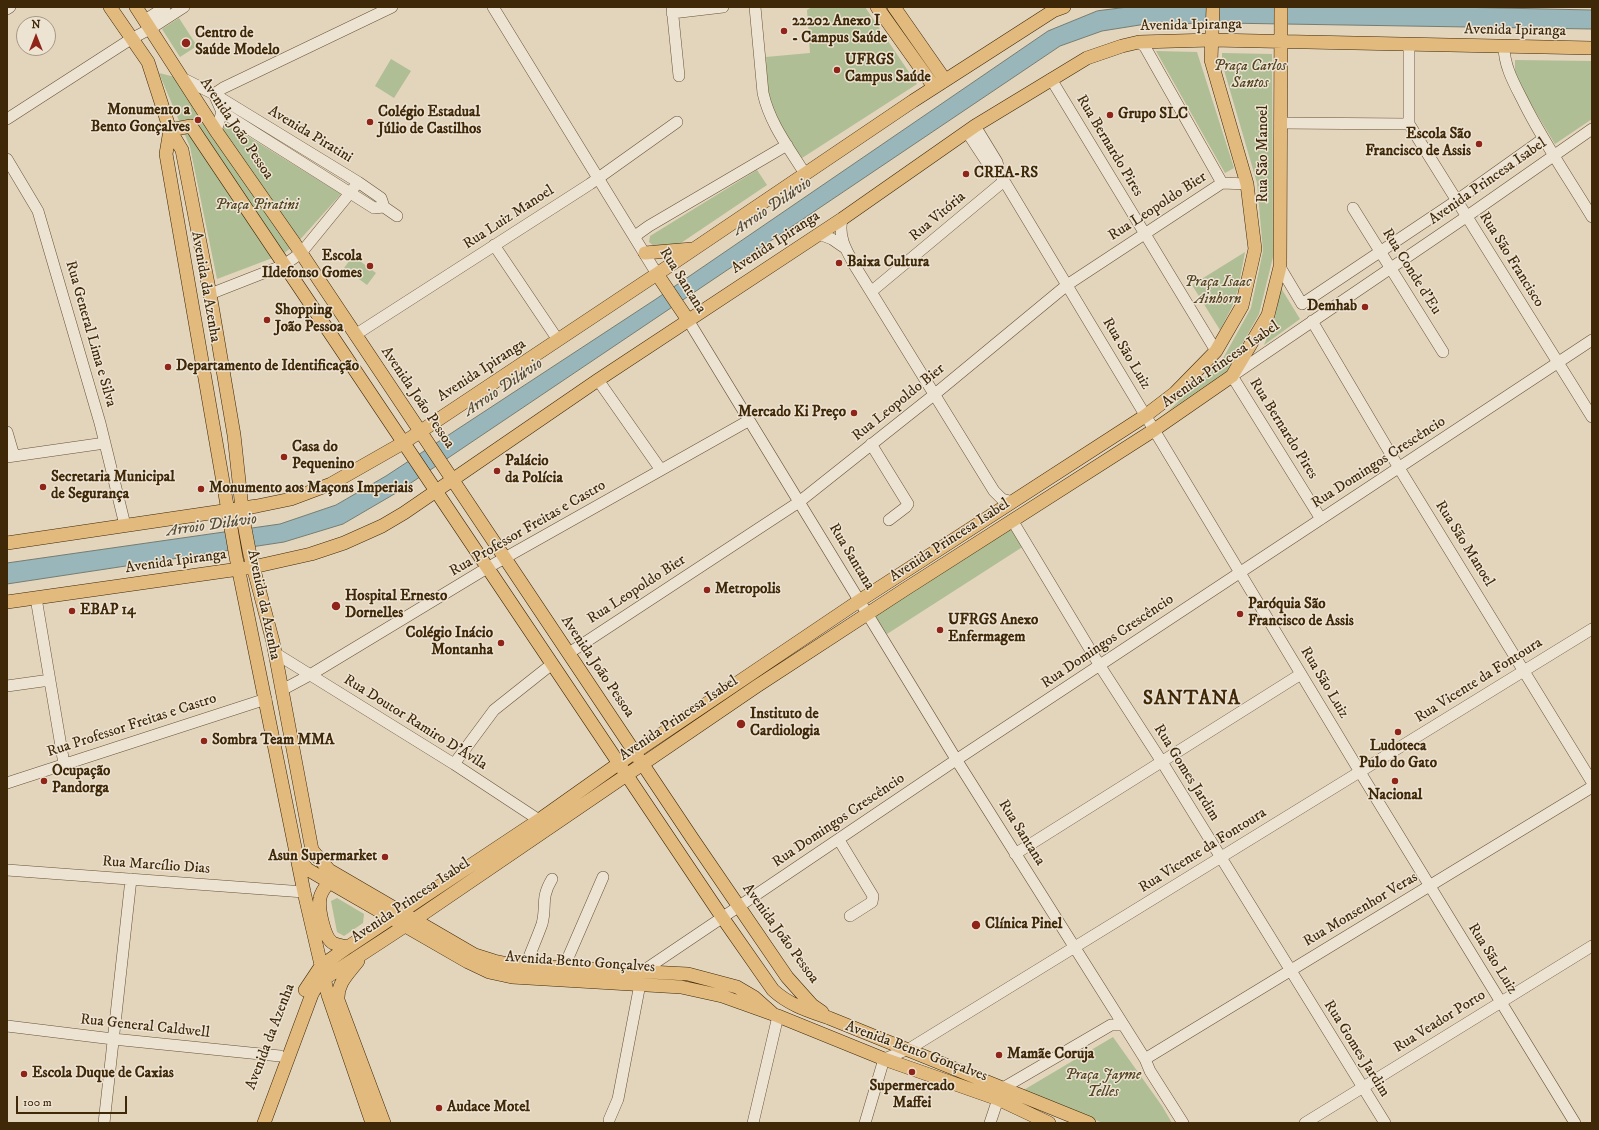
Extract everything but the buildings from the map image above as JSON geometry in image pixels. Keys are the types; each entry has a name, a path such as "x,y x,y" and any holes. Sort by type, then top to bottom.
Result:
{"main road":[{"path":"110,7 131,39"},
{"name":"Avenida João Pessoa","path":"136,7 216,131 301,253 787,977 812,1005 830,1018"},
{"path":"877,7 940,83"},
{"path":"894,7 940,83"},
{"name":"Avenida Ipiranga","path":"7,543 125,525 243,513 291,499 331,484 403,443 558,340 659,277 692,250 940,83 1054,11 1064,7"},
{"name":"Rua São Manoel","path":"1213,7 1211,60 1247,184 1255,249 1242,306 1216,351"},
{"name":"Rua São Manoel","path":"1232,376 1268,315 1280,267 1281,7"},
{"name":"Avenida Ipiranga","path":"7,602 238,563 310,554 344,543 382,526 436,492 598,380 684,315 818,234 971,129 1087,58 1122,46 1140,42 1281,36 1302,43 1592,48"},
{"name":"Avenida da Azenha","path":"131,39 148,62 170,130 182,150 210,294 234,435 243,513 252,561 275,653 312,850"},
{"path":"1281,64 1288,54 1302,43"},
{"name":"Avenida João Pessoa","path":"170,130 191,126 410,454 766,980 781,997 789,1003 830,1018"},
{"name":"Avenida da Azenha","path":"170,130 166,154 229,515 296,854 323,973 312,994 264,1123"},
{"path":"644,252 692,250"},
{"name":"Rua Santana","path":"659,277 684,315"},
{"name":"Avenida Princesa Isabel","path":"323,973 348,947 539,820 635,752 859,601 1145,416 1175,393 1216,351"},
{"name":"Avenida Princesa Isabel","path":"323,973 367,950 409,923 642,763 867,614 1154,430 1232,376"},
{"name":"Avenida Bento Gonçalves","path":"312,850 329,870 468,962 489,972 512,977 641,978 688,974 737,987 754,997 775,1014"},
{"name":"Avenida Bento Gonçalves","path":"296,854 307,868 329,882 396,915"},
{"path":"329,882 320,898 324,929 332,942 348,947"},
{"name":"Avenida Bento Gonçalves","path":"409,923 475,955 494,961 526,966 564,967 641,978 722,996 775,1014 884,1059 1001,1094 1089,1123"},
{"path":"367,950 341,982 338,1000 384,1123"},
{"path":"323,973 328,995 372,1123"},
{"name":"Avenida da Azenha","path":"256,1123 304,991 323,973"},
{"path":"737,987 753,987 766,980"},
{"name":"Avenida Bento Gonçalves","path":"830,1018 909,1049 1001,1094 1049,1123"}],"street":[{"path":"7,119 131,39 165,7"},
{"path":"147,25 184,7"},
{"path":"216,131 222,112 214,94 223,88 392,7"},
{"name":"Rua Santana","path":"493,7 659,277"},
{"path":"679,76 672,10 723,7"},
{"path":"755,7 763,93 766,106 774,127 805,174"},
{"path":"1140,42 1145,48 1222,183"},
{"path":"1280,123 1409,124 1409,44"},
{"path":"1504,46 1504,57 1511,78 1543,139 1592,217"},
{"name":"Avenida Piratini","path":"182,78 214,94 358,182 381,198 384,207 397,216"},
{"name":"Rua Bernardo Pires","path":"1051,79 1216,351"},
{"name":"Avenida Piratini","path":"222,112 374,208 384,207"},
{"name":"Rua Luiz Manoel","path":"355,334 598,178 677,122"},
{"name":"Rua São Francisco","path":"1409,124 1592,417"},
{"name":"Rua São Luiz","path":"971,129 997,162 1002,178 1145,416 1360,772 1575,1123"},
{"name":"Avenida Princesa Isabel","path":"1232,376 1466,217 1592,129"},
{"name":"Avenida Princesa Isabel","path":"1280,267 1302,304 1456,201 1543,139"},
{"path":"635,236 649,226 787,145"},
{"name":"Rua General Lima e Silva","path":"7,159 38,212 105,443 125,525"},
{"name":"Rua Vitória","path":"872,291 1002,178"},
{"path":"210,294 284,265 301,253 358,182"},
{"name":"Rua Leopoldo Bier","path":"569,653 799,502 935,394 1067,285 1222,183 1247,184"},
{"name":"Rua Conde d'Eu","path":"1353,208 1444,352"},
{"path":"842,218 840,233 845,248 994,490 1002,499 1013,502"},
{"path":"644,252 649,226"},
{"path":"818,234 832,239 845,248"},
{"path":"494,245 558,340"},
{"name":"Rua Santana","path":"684,315 1015,854 1074,947 1116,1022 1145,1059 1150,1070 1183,1123"},
{"name":"Rua São Manoel","path":"1312,321 1399,468 1592,782"},
{"name":"Rua Domingos Crescêncio","path":"641,978 722,917 1240,572 1592,340"},
{"name":"Rua Bernardo Pires","path":"1232,376 1321,519"},
{"path":"598,380 661,470"},
{"name":"Rua Professor Freitas e Castro","path":"282,690 310,675 487,568 748,421"},
{"path":"7,432 10,457 105,443"},
{"path":"871,444 908,504 889,520"},
{"path":"993,515 995,502 994,490"},
{"name":"Rua Gomes Jardim","path":"1012,520 1100,666 1162,762 1385,1123"},
{"path":"36,598 64,764"},
{"name":"Rua Vicente da Fontoura","path":"884,1059 909,1049 1592,629"},
{"name":"Rua Doutor Ramiro D'Ávila","path":"275,653 454,764 539,820"},
{"path":"454,764 494,710 552,664"},
{"path":"1015,854 1301,674"},
{"path":"7,686 50,680"},
{"name":"Rua Professor Freitas e Castro","path":"7,783 266,698"},
{"name":"Rua Monsenhor Veras","path":"1145,1059 1592,787"},
{"path":"839,840 873,896 872,902 850,916"},
{"name":"Rua Marcílio Dias","path":"7,870 304,892"},
{"path":"564,967 603,877"},
{"path":"104,1123 131,879"},
{"path":"526,966 542,924 544,895 552,879"},
{"name":"Rua Veador Porto","path":"1305,1123 1592,946"},
{"path":"609,1120 618,1099 641,978"},
{"path":"753,1123 775,1014"},
{"path":"990,1123 1001,1094 1116,1022"},
{"name":"Rua General Caldwell","path":"7,1026 113,1039 280,1056"},
{"path":"865,1123 884,1059"}],"green space":[{"name":"UFRGS Campus Saúde","path":"812,7 865,7 917,84 802,158 768,108 766,57 810,53 807,10"},
{"path":"179,18 197,46 180,57 162,29"},
{"path":"1156,51 1197,52 1234,168 1225,173"},
{"name":"Praça Carlos Santos","path":"1222,53 1272,54 1273,257 1259,314 1227,371 1167,412 1221,362 1251,308 1263,251 1257,183 1222,63"},
{"path":"391,59 411,71 394,98 375,86"},
{"path":"1515,60 1592,61 1592,119 1555,144 1515,78"},
{"name":"Praça Piratini","path":"159,73 175,77 213,134 223,121 341,194 296,244 283,254 217,279 190,147"},
{"path":"757,170 767,185 675,247 655,247 649,242 650,236"},
{"name":"Praça Isaac Ainhorn","path":"1245,252 1238,289 1232,307 1220,330 1192,285"},
{"path":"353,256 376,273 367,285 344,268"},
{"path":"1281,288 1300,319 1264,345 1275,318"},
{"path":"1012,528 1024,546 887,634 875,616"},
{"path":"337,898 364,914 363,923 344,936 337,932 331,901"},
{"name":"Praça Jayme Telles","path":"1113,1037 1162,1106 1172,1123 1103,1123 1022,1091"}],"water":[{"name":"Arroio Dilúvio","path":"1128,7 1453,7 1592,10 1592,29 1223,23 1146,24 1102,31 1060,46 396,493 343,524 284,542 7,584 7,563 280,524 336,505 386,476 656,299 1048,31 1097,11"}],"place":[{"name":"22202 Anexo I - Campus Saúde","path":"784,31"},
{"name":"Centro de Saúde Modelo","path":"186,43"},
{"name":"UFRGS Campus Saúde","path":"837,70"},
{"name":"Grupo SLC","path":"1110,115"},
{"name":"Monumento a Bento Gonçalves","path":"198,120"},
{"name":"Colégio Estadual Júlio de Castilhos","path":"370,122"},
{"name":"Escola São Francisco de Assis","path":"1479,144"},
{"name":"CREA-RS","path":"966,174"},
{"name":"Baixa Cultura","path":"839,263"},
{"name":"Escola Ildefonso Gomes","path":"370,266"},
{"name":"Demhab","path":"1365,307"},
{"name":"Shopping João Pessoa","path":"267,320"},
{"name":"Departamento de Identificação","path":"168,367"},
{"name":"Mercado Ki Preço","path":"854,413"},
{"name":"Casa do Pequenino","path":"284,457"},
{"name":"Palácio da Polícia","path":"497,471"},
{"name":"Secretaria Municipal de Segurança","path":"43,487"},
{"name":"Monumento aos Maçons Imperiais","path":"201,489"},
{"name":"Metropolis","path":"707,590"},
{"name":"Hospital Ernesto Dornelles","path":"336,606"},
{"name":"EBAP 14","path":"72,611"},
{"name":"Paróquia São Francisco de Assis","path":"1240,614"},
{"name":"UFRGS Anexo Enfermagem","path":"940,630"},
{"name":"Colégio Inácio Montanha","path":"501,643"},
{"name":"Instituto de Cardiologia","path":"741,724"},
{"name":"Ludoteca Pulo do Gato","path":"1398,732"},
{"name":"Sombra Team MMA","path":"204,741"},
{"name":"Ocupação Pandorga","path":"44,781"},
{"name":"Nacional","path":"1395,781"},
{"name":"Asun Supermarket","path":"385,857"},
{"name":"Clínica Pinel","path":"976,925"},
{"name":"Mamãe Coruja","path":"999,1055"},
{"name":"Supermercado Maffei","path":"912,1072"},
{"name":"Escola Duque de Caxias","path":"24,1074"},
{"name":"Audace Motel","path":"439,1108"}],"district":[{"name":"SANTANA","path":"1192,700"}]}
